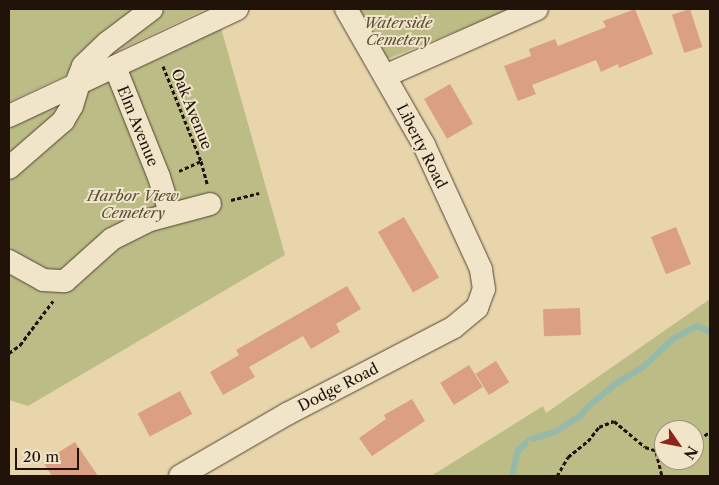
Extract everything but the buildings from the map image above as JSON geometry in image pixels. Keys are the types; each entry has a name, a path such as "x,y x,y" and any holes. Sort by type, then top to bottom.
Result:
{"street":[{"path":"9,168 63,121 72,106 83,66 97,52 152,9"},
{"path":"9,116 237,9"},
{"name":"Liberty Road","path":"346,9 424,145 481,269 484,289"},
{"path":"385,76 537,9"},
{"name":"Elm Avenue","path":"115,67 159,178 170,213"},
{"path":"9,261 43,280 65,281 112,239 150,220 170,213 210,204"},
{"name":"Dodge Road","path":"180,476 287,414 454,326 477,308 484,289"}],"path":[{"name":"Oak Avenue","path":"162,65 201,162"},
{"path":"210,204 259,194"},
{"path":"9,353 20,345 41,320 65,281"},
{"path":"557,476 568,458 588,441 599,427 614,421 635,440 654,451"}],"green space":[{"path":"9,9 206,9 9,102"},
{"name":"Waterside Cemetery","path":"359,9 512,9 387,59"},
{"name":"Harbor View Cemetery","path":"221,28 285,255 28,406 9,400 9,128"},
{"path":"710,299 710,476 431,476 543,406 546,413"}],"shaded area":[{"path":"697,323 710,330 710,332 696,327 673,339 642,368 616,384 586,408 582,415 555,432 529,440 518,451 512,476 509,476 515,449 528,437 554,429 579,413 614,381 640,366 671,337"}],"waterway":[{"path":"533,439 555,432 582,415 586,408 616,384 642,368 673,339 696,326 710,332"},
{"path":"512,476 518,451 525,444"}]}
